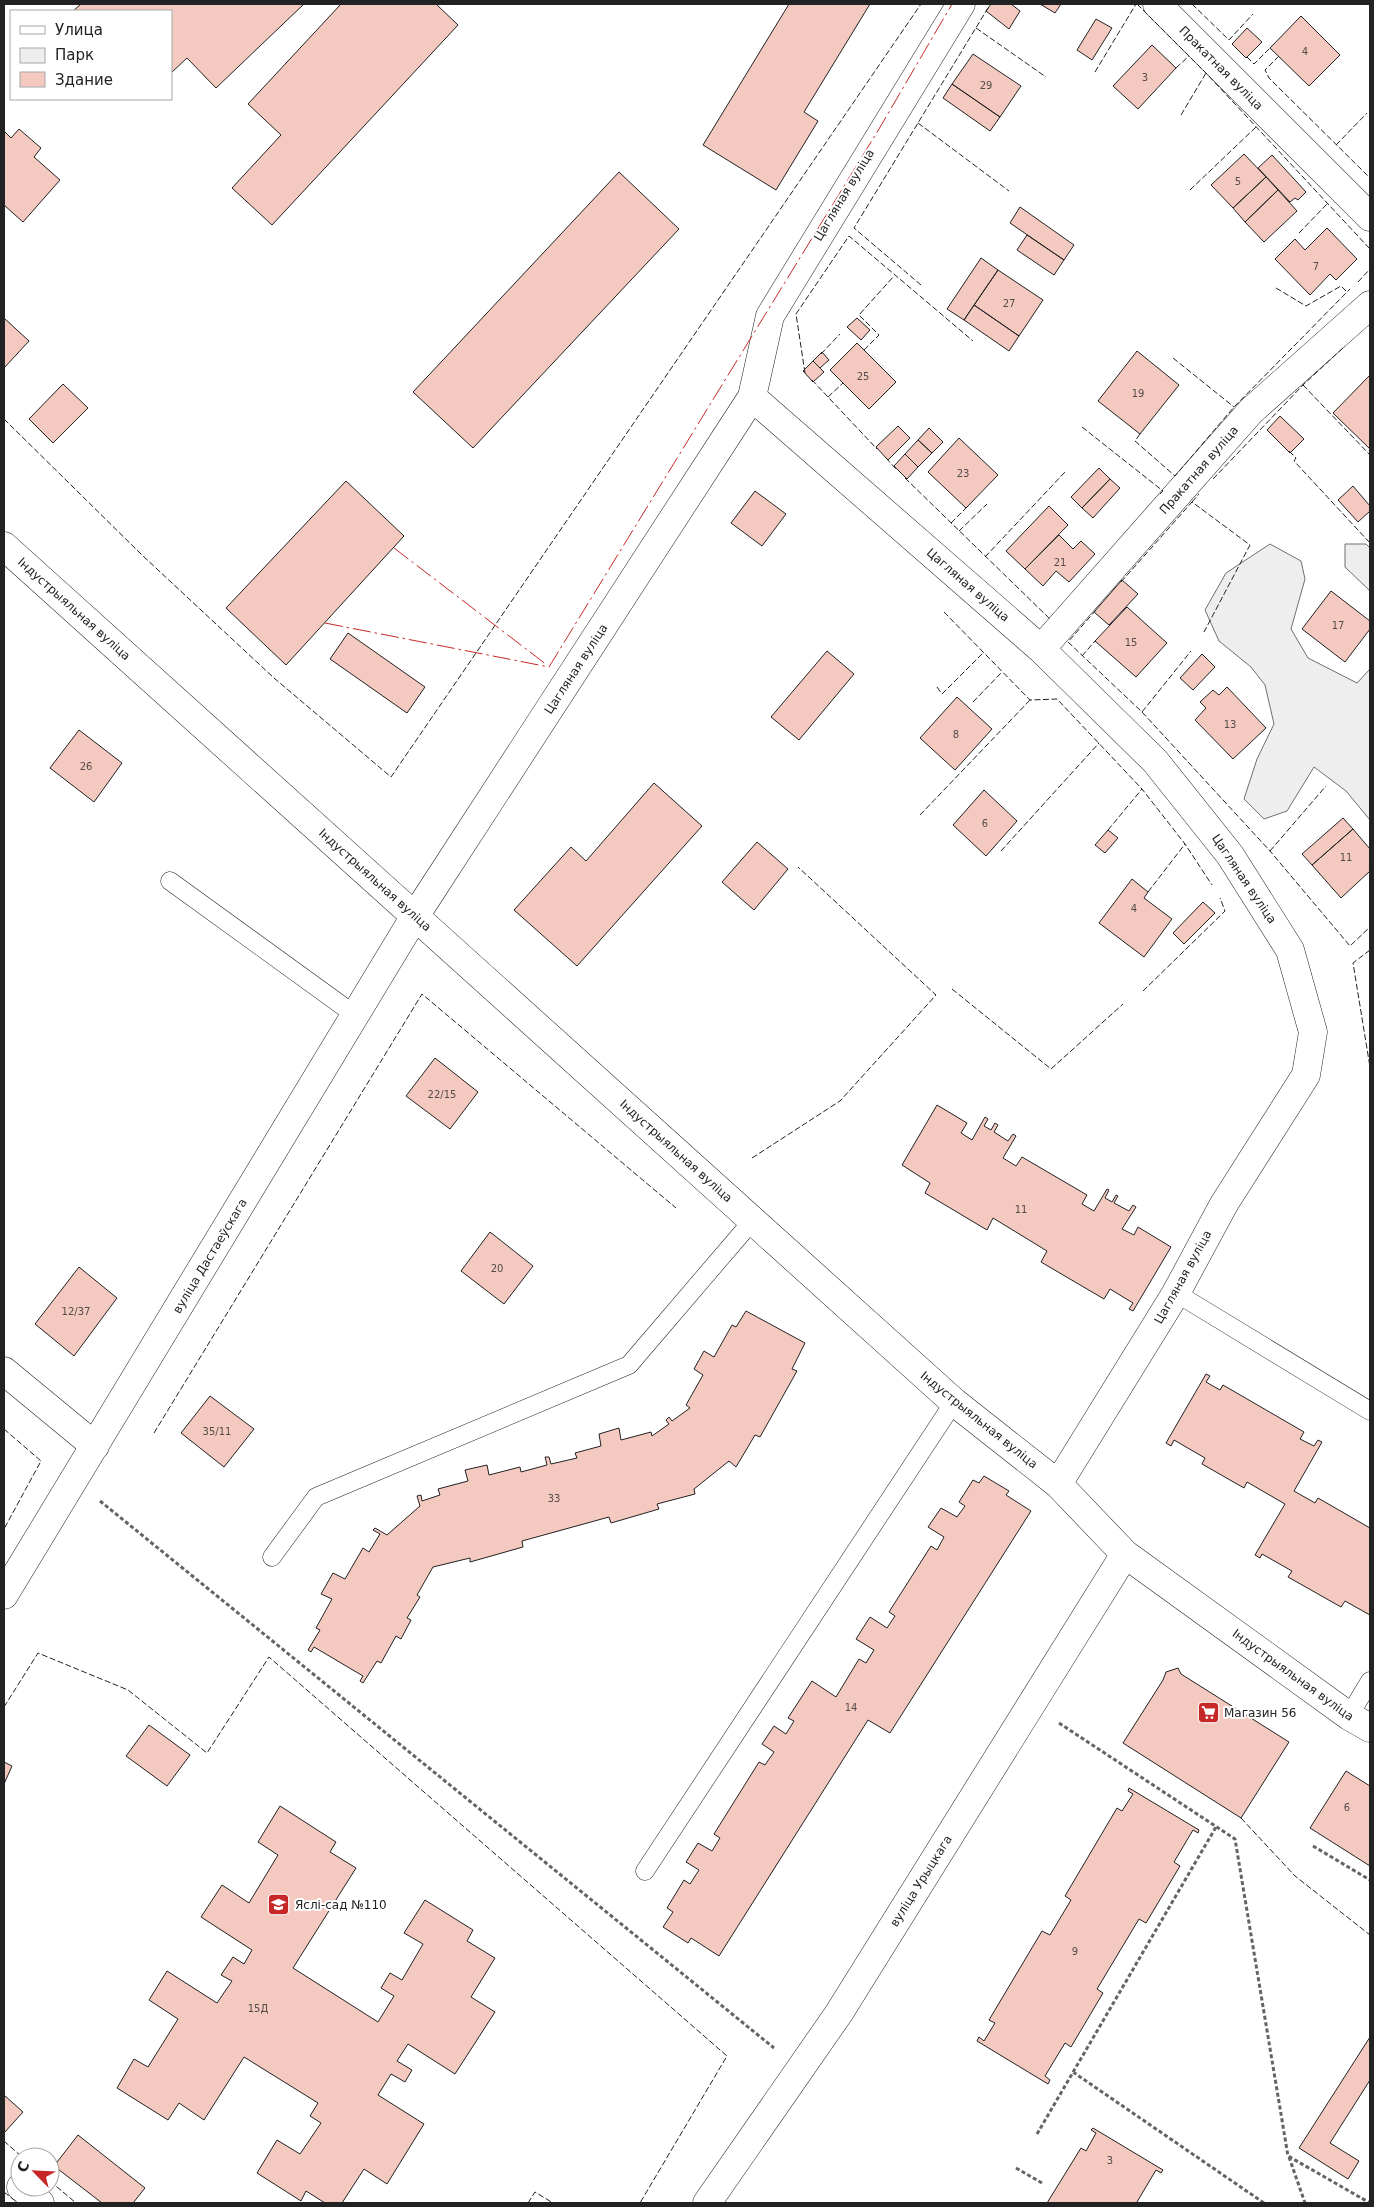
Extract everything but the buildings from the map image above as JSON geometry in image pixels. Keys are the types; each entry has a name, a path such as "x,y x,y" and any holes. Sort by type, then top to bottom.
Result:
{"street":[{"name":"Цагляная вуліца","path":"416,916 752,396 770,316 961,4"},
{"name":"Пракатная вуліца","path":"1157,4 1370,217"},
{"name":"Пракатная вуліца","path":"1040,649 1251,411 1370,305"},
{"name":"Цагляная вуліца","path":"752,396 1040,649 1155,761 1230,855 1290,950 1313,1032 1306,1075 1224,1204 1176,1292 1058,1484"},
{"name":"Індустрыяльная вуліца","path":"4,546 954,1402 1058,1484 1125,1554 1360,1722"},
{"name":"вуліца Дастаеўскага","path":"4,1595 416,916"},
{"path":"4,1371 95,1446"},
{"name":"вуліца Урыцкага","path":"708,2203 839,2013 1125,1554"}],"lane":[{"path":"170,881 355,1015"},
{"path":"272,1557 316,1496 628,1365 752,1220"},
{"path":"1176,1292 1370,1411"},
{"path":"645,1871 954,1402"},
{"path":"1360,1722 1370,1681"}],"path":[{"path":"74,1480 800,2068"},
{"path":"1031,1704 1235,1839 1288,2156 1305,2203"},
{"path":"1037,2134 1216,1827"},
{"path":"1313,1846 1370,1880"},
{"path":"1073,2072 1264,2203"},
{"path":"1288,2156 1370,2203"},
{"path":"1016,2168 1042,2183"}],"green space":[{"path":"1270,544 1301,561 1305,579 1291,629 1308,658 1357,683 1370,669 1370,820 1346,791 1314,767 1287,811 1264,819 1244,799 1257,759 1274,724 1265,685 1251,667 1219,641 1205,610 1226,573"},
{"path":"1345,544 1366,544 1370,548 1370,591 1345,567"}],"fence":[{"path":"4,419 143,556 274,678 391,777 921,4"},
{"path":"1095,72 1136,4"},
{"path":"1137,4 1206,73 1370,249"},
{"path":"1192,4 1229,40 1253,14"},
{"path":"921,285 854,228 988,8"},
{"path":"976,28 1046,77"},
{"path":"1247,57 1254,64 1270,48"},
{"path":"1176,68 1189,56"},
{"path":"1279,56 1265,70 1269,78 1370,178"},
{"path":"1181,115 1206,73"},
{"path":"1336,145 1367,113"},
{"path":"918,123 1009,191"},
{"path":"1190,190 1256,127"},
{"path":"1299,233 1328,203"},
{"path":"805,373 796,314 849,236 973,341"},
{"path":"1358,282 1370,269"},
{"path":"864,350 879,335 859,315 894,276"},
{"path":"1276,288 1306,306 1341,286 1347,292"},
{"path":"1140,434 1135,441 1175,476 1234,407 1350,289"},
{"path":"821,354 840,334"},
{"path":"1213,479 1303,385 1345,346"},
{"path":"1173,358 1234,407"},
{"path":"812,380 877,449"},
{"path":"828,397 843,383"},
{"path":"1303,385 1370,455"},
{"path":"1082,427 1163,491 1160,494"},
{"path":"1289,451 1296,458 1294,461 1370,543"},
{"path":"886,458 896,469"},
{"path":"985,557 1065,472"},
{"path":"905,478 1051,620"},
{"path":"1192,502 1199,494"},
{"path":"1121,582 1192,502 1250,545 1204,632"},
{"path":"959,531 987,504"},
{"path":"951,523 966,508"},
{"path":"1096,610 1068,642 1142,712 1270,851 1350,946 1370,927"},
{"path":"944,612 1030,700 1057,699 1142,789 1185,844 1212,885"},
{"path":"1082,656 1095,641"},
{"path":"1142,712 1191,651"},
{"path":"937,687 942,694 984,652"},
{"path":"973,702 1002,672"},
{"path":"920,815 1030,700"},
{"path":"1001,851 1099,743"},
{"path":"1270,851 1326,786"},
{"path":"1108,830 1142,789"},
{"path":"1148,892 1185,844"},
{"path":"752,1158 840,1101 936,995 798,867"},
{"path":"1143,991 1225,911 1220,898"},
{"path":"1370,950 1353,963 1370,1067"},
{"path":"952,989 1051,1069 1123,1004"},
{"path":"154,1433 422,994 676,1208"},
{"path":"4,1429 41,1461 4,1529"},
{"path":"4,1707 38,1653 128,1690 207,1753 269,1657 727,2056 640,2203"},
{"path":"1241,1818 1295,1876 1370,1935"},
{"path":"4,2141 11,2147"},
{"path":"60,2189 76,2203"},
{"path":"4,2192 18,2203"},
{"path":"528,2203 535,2192 553,2203"}],"power":[{"path":"549,667 879,129 952,4"},
{"path":"394,548 547,665"},
{"path":"325,623 549,667"}],"place":[{"name":"Магазин 56","path":"1208,1713"},
{"name":"Яслі-сад №110","path":"279,1905"}]}
